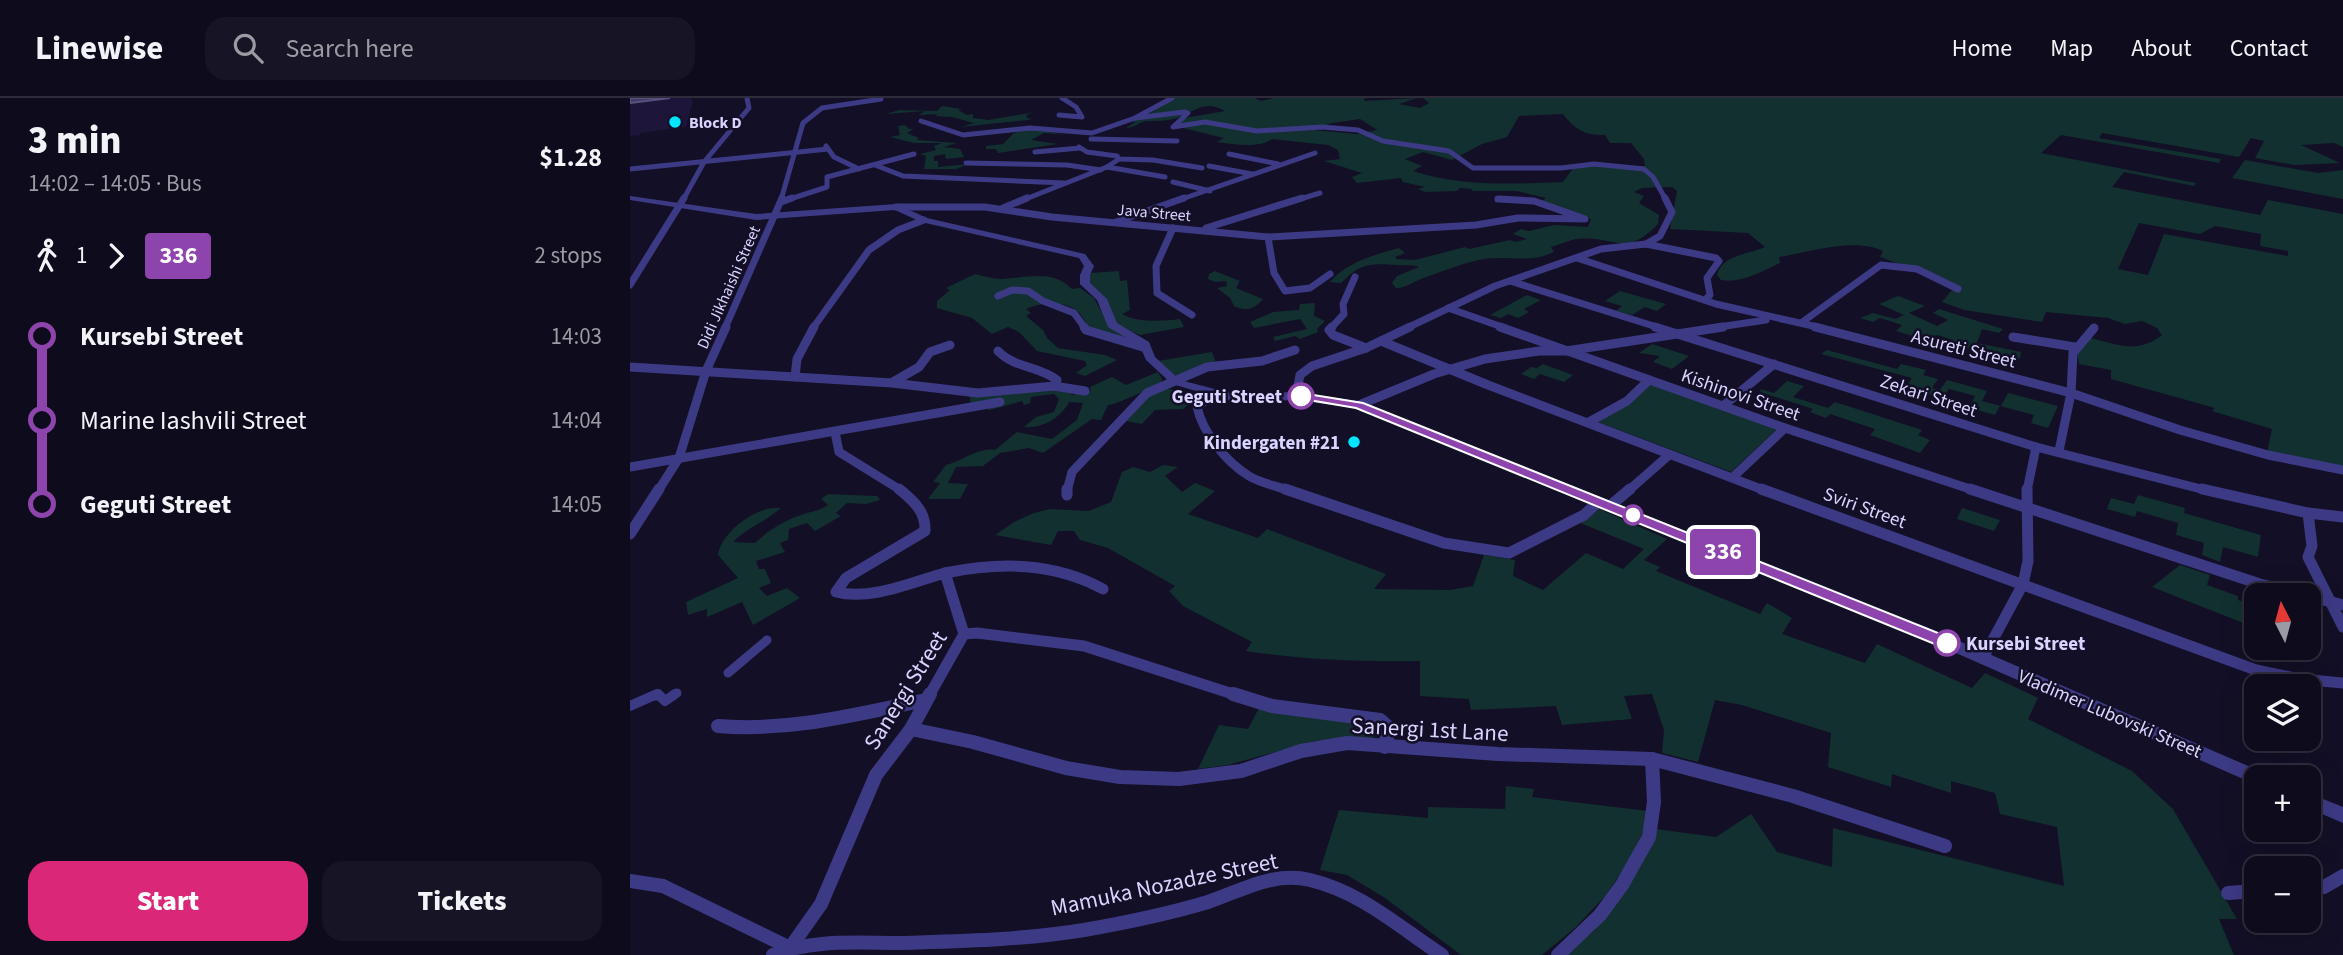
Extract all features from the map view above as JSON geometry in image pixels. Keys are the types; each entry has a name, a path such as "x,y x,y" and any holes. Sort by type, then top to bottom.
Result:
{"street":[{"path":"630,285 680,206 704,162 749,108 747,98"},
{"path":"1059,115 1082,117 1070,101 1062,98"},
{"path":"921,121 963,135 1020,128 1098,132 1135,118 1172,98"},
{"name":"Didi Jikhaishi Street","path":"630,534 679,458 706,371 781,202 803,123 822,108 881,99"},
{"path":"1135,118 1185,112 1188,113 1173,127 1205,122 1256,131 1322,127 1358,130 1383,141 1449,151 1457,155 1466,166 1473,168 1561,168 1594,164 1644,169 1653,177 1672,212 1660,236 1646,244"},
{"path":"1061,131 1085,139 1177,141"},
{"path":"630,169 827,148 834,157 859,169"},
{"path":"1035,152 1079,148 1119,159 1153,160 1252,174"},
{"path":"781,202 827,187 827,177 914,153"},
{"path":"1113,223 1315,153"},
{"path":"1229,154 1278,164"},
{"path":"1002,209 1104,169 1119,159"},
{"path":"966,163 1067,165 1142,171 1165,177"},
{"path":"875,165 903,176 1065,183"},
{"path":"1173,182 1210,191"},
{"path":"1203,230 1320,193"},
{"name":"Java Street","path":"630,198 741,216 954,206 1268,237 1476,225 1518,218 1585,219 1534,201 1498,199"},
{"path":"896,208 924,220 1082,256 1089,266 1085,284 1102,299 1112,326 1136,338 1158,366 1176,382"},
{"path":"795,377 797,359 810,332 869,250 898,230 924,220"},
{"path":"1173,228 1155,263 1153,274 1157,293 1192,315"},
{"path":"1268,237 1273,271 1285,291 1310,288 1330,274"},
{"path":"1297,396 1300,375 1304,370 1366,348 1510,281 1620,245 1646,244 1716,258 1718,261 1707,278 1710,295 1705,300"},
{"name":"Asureti Street","path":"1577,258 1772,319 1801,323 2071,393 2180,430 2268,455 2343,470"},
{"path":"1801,323 1881,265 1917,269 1958,289"},
{"path":"1355,277 1343,304 1344,314 1329,330 1333,335 1366,348"},
{"name":"Zekari Street","path":"1510,281 2036,447 2196,488 2308,513 2343,517"},
{"path":"998,296 1012,290 1028,291 1043,301 1074,313 1086,330 1146,348"},
{"name":"Kishinovi Street","path":"1448,308 1785,428 2025,506"},
{"path":"1359,405 1442,369 1508,354 1566,351 1772,319"},
{"path":"2059,451 2071,393 2075,347 2094,328"},
{"path":"2013,337 2075,347"},
{"name":"Sviri Street","path":"1381,341 1442,369 1589,422 1669,455 2256,670 2300,679 2343,683"},
{"path":"892,383 919,367 930,352 950,345"},
{"path":"1067,495 1067,483 1072,472 1147,393 1207,367 1262,361 1295,350"},
{"path":"998,351 1017,366 1052,376 1056,380 1054,386"},
{"path":"1723,406 1774,364"},
{"path":"630,367 892,383 978,393 1054,386 1085,391"},
{"path":"1589,422 1627,401 1649,380"},
{"name":"Vladimer Lubovski Street","path":"1176,382 1214,394 1257,399 1297,396 1359,405 1983,658 2244,772"},
{"path":"1214,394 1197,407 1198,417 1231,463 1250,477 1444,543 1509,553 1519,551 1604,504 1669,455"},
{"path":"630,467 1000,402"},
{"path":"1732,478 1785,428"},
{"path":"835,432 839,452 890,480 925,516 928,524 925,531 839,583 836,592 845,596 863,593 974,566 1018,566 1079,576 1103,589"},
{"path":"1983,658 2023,584 2028,561 2025,506 2036,447"},
{"path":"2025,506 2257,583"},
{"path":"2308,513 2312,546 2308,557 2338,604 2343,627"},
{"name":"Sanergi Street","path":"790,948 821,904 877,775 911,729 962,642 964,634 945,573"},
{"path":"2321,599 2338,604"},
{"path":"964,634 977,633 1084,646 1146,668 1272,706 1380,720 1389,728 1385,747"},
{"path":"728,673 767,640"},
{"path":"630,706 658,694 666,701 677,693"},
{"path":"718,726 739,729 785,728 926,700"},
{"name":"Sanergi 1st Lane","path":"911,729 973,742 1066,768 1132,778 1179,779 1241,771 1301,751 1347,743 1498,754 1652,759 1861,817 1944,846"},
{"path":"1558,955 1600,915 1622,885 1649,837 1654,802 1652,759"},
{"path":"2321,806 2343,815"},
{"path":"2321,887 2343,876"},
{"name":"Mamuka Nozadze Street","path":"790,948 834,944 967,941 1083,930 1207,902 1265,880 1308,878 1366,901 1403,930 1442,955"},
{"path":"630,881 663,886 790,948"},
{"path":"2228,893 2244,892"},
{"path":"773,955 790,948"}],"green space":[{"path":"1174,98 1255,98 1261,101 1274,98 1365,98 1364,101 1417,98 1399,104 1420,108 1429,103 1423,98 2343,98 2343,147 2334,143 2301,145 2340,163 2294,165 2255,158 2264,141 2251,138 2239,157 2102,133 2099,138 2221,159 2219,163 2061,135 2041,153 2196,183 2194,186 2124,172 2112,187 2260,215 2268,200 2343,214 2343,468 2267,453 2272,429 2212,411 2215,408 2111,379 2111,370 2079,364 2077,351 2091,338 2136,346 2162,335 2157,328 2142,321 2125,324 2108,318 2046,312 2042,322 1964,310 1942,302 1956,285 1880,257 1883,251 1858,245 1779,257 1780,263 1751,276 1721,280 1717,275 1724,263 1765,247 1748,233 1670,229 1677,191 1672,187 1642,188 1634,192 1644,196 1639,203 1659,215 1658,224 1636,241 1619,243 1574,240 1551,247 1554,252 1545,256 1477,260 1400,288 1396,288 1392,283 1397,276 1419,267 1380,264 1366,266 1354,271 1341,283 1330,282 1353,264 1399,248 1405,253 1395,257 1397,259 1415,260 1465,247 1469,249 1527,239 1513,234 1521,229 1529,231 1554,225 1588,227 1591,219 1542,201 1546,198 1517,191 1472,191 1460,188 1457,191 1425,192 1418,189 1425,187 1403,182 1401,178 1357,183 1352,177 1362,173 1324,161 1340,159 1338,150 1328,145 1272,139 1253,145 1231,144 1217,142 1224,138 1175,126 1185,118 1225,111 1218,107 1204,106 1174,119 1147,121 1126,128 1135,122 1131,121 1151,113","holes":["1563,114 1576,128 1586,133 1605,135 1610,143 1631,143 1644,159 1645,166 1576,164 1563,182 1487,183 1450,180 1413,171 1422,166 1405,159 1423,152 1452,160 1482,144 1507,137 1519,116","1360,119 1377,130 1357,134 1313,130 1332,123","2139,223 2200,234 2215,226 2261,234 2260,246 2288,251 2288,256 2164,234 2148,275 2118,269"]},
{"path":"942,106 962,109 958,110 967,115 973,114 973,118 988,120 1035,112 1026,115 1032,119 1028,120 961,127 974,123 935,116 938,114 919,115 925,111 886,114 899,110 937,111"},
{"path":"905,125 913,129 907,133 919,138 917,140 957,143 944,147 960,149 964,157 946,159 945,154 934,156 938,167 969,164 956,169 924,169 926,156 920,154 936,150 934,146 942,143 914,143 890,137 900,135 898,126"},
{"path":"1029,129 1068,135 1044,133 1031,140 1058,144 998,153 996,149 986,149 986,146 1003,144 1014,133"},
{"path":"2245,160 2318,173 2343,170 2343,199 2232,178"},
{"path":"1119,271 1120,281 1127,280 1130,310 1122,314 1142,320 1180,319 1184,327 1140,335 1115,323 1088,281 1090,273"},
{"path":"1215,271 1240,281 1236,288 1263,299 1250,308 1234,306 1230,298 1217,288 1227,286 1226,281 1215,282 1208,279 1209,274"},
{"path":"975,274 1002,279 1048,277 1072,289 1080,288 1094,298 1108,324 1137,341 1090,328 1080,314 1069,306 1047,304 1026,309 1031,313 1026,316 1043,330 1058,348 1105,355 1117,360 1085,376 1076,373 1087,365 1085,361 1037,351 1019,332 1008,327 992,334 972,318 937,308 937,301 950,290 946,288"},
{"path":"1620,291 1666,304 1657,311 1645,307 1632,315 1616,311 1622,306 1605,301"},
{"path":"1527,295 1541,300 1524,309 1529,312 1518,318 1508,314 1501,318 1490,315"},
{"path":"1898,296 1925,306 1909,313 1937,326 1948,320 1933,313 1939,309 2003,329 1999,333 1982,329 1977,343 2021,352 2020,359 1949,344 1953,340 1937,335 1925,340 1896,331 1902,325 1880,318 1873,322 1860,318 1873,313 1895,319 1904,315 1879,304"},
{"path":"1315,303 1314,316 1325,321 1317,329 1318,332 1300,339 1295,336 1275,341 1273,337 1307,329 1300,319 1254,328 1250,322 1273,312 1299,310 1300,304"},
{"path":"1652,344 1689,356 1672,369 1653,362 1660,356 1639,353"},
{"path":"1827,350 1897,369 1901,364 1926,370 1923,375 1938,379 1932,388 1940,390 1947,380 1987,391 1982,401 2001,406 2008,393 2058,406 2048,428 2031,423 2034,415 2000,406 1995,415 1969,408 1975,396 1949,389 1943,398 1905,388 1912,378 1821,354"},
{"path":"1212,352 1216,363 1179,378 1168,372 1158,361"},
{"path":"1543,364 1573,375 1564,382 1540,374 1534,379 1521,374 1531,367 1537,368"},
{"path":"1158,372 1161,383 1108,405 1101,420 1092,419 1043,453 1029,448 1000,453 983,466 956,467 948,483 968,484 960,499 928,499 940,483 933,482 946,465 977,452 995,450 1017,432 1052,439 1077,420 1083,403 1069,402 1061,413 1050,421 1024,427 1036,417 1054,412 1059,399 1054,394 1031,397 1030,403 1024,405 1022,401 990,410 971,405 969,393 1052,388 1073,391 1071,395 1091,391 1090,387 1112,377 1126,385"},
{"path":"1787,381 1804,386 1793,397 1828,408 1835,402 1922,430 1918,435 1930,440 1920,453 1870,435 1875,429 1830,414 1826,418 1810,412 1813,409 1760,392 1761,389 1774,393"},
{"path":"1650,384 1777,429 1731,472 1598,422 1632,400"},
{"path":"1167,389 1195,395 1194,400 1183,409 1155,410 1142,424 1126,421 1150,394"},
{"path":"1163,465 1178,467 1165,476 1182,492 1195,483 1215,491 1188,514 1258,538 1267,529 1386,574 1374,589 1450,590 1473,586 1484,555 1515,560 1513,576 1543,590 1586,553 1623,569 1644,549 1578,522 1599,509 1667,539 1644,560 1660,567 1656,571 1760,614 1767,603 1792,618 1782,634 1865,663 1877,644 1972,688 1985,673 2038,698 2028,719 2132,771 2173,809 2237,919 2219,919 2234,955 1566,955 1595,930 1620,896 1656,829 1716,837 1751,814 1777,852 1832,867 1833,828 2064,886 2057,827 2000,814 1995,793 1951,781 1951,793 1892,774 1891,787 1828,767 1831,733 1742,705 1715,700 1698,762 1662,753 1664,730 1652,694 1624,696 1632,719 1562,725 1556,706 1471,710 1469,699 1420,696 1420,661 1333,660 1246,651 1252,642 1183,606 1169,591 1175,586 1108,548 1080,540 1074,531 1058,531 1051,545 995,535 1034,513 1050,509 1089,511 1111,502 1122,472 1133,467 1150,472"},
{"path":"828,494 877,496 880,500 866,504 847,503 836,513 841,516 815,531 807,523 789,529 788,540 780,543 785,552 756,561 759,569 765,569 771,583 759,588 767,596 787,588 800,598 753,625 742,602 707,617 707,609 688,615 686,602 738,578 718,555 733,529 751,515 781,508 733,542 755,543 782,523 828,505 821,499"},
{"path":"2138,495 2185,508 2184,513 2261,535 2258,557 2223,547 2220,562 2202,555 2204,543 2176,535 2178,523 2137,511 2135,517 2107,509 2111,498 2134,504"},
{"path":"1962,508 2000,520 1994,531 1957,519"},
{"path":"2180,565 2210,575 2207,585 2238,596 2238,600 2244,602 2244,623 2152,587"},
{"path":"1260,706 1374,723 1379,728 1376,736 1370,739 1315,741 1228,765 1198,769 1219,725 1248,729"},
{"path":"1506,786 1534,789 1532,797 1648,811 1645,827 1634,853 1606,895 1576,927 1542,955 1461,955 1385,898 1347,875 1320,870 1339,810 1428,818 1428,807 1505,809"}],"building":[{"path":"630,98 670,98 630,103"}],"bus line":[{"name":"336","path":"1301,396 1359,405 1947,643"}],"place":[{"name":"Block D","path":"675,122"},
{"name":"Geguti Street","path":"1301,396"},
{"name":"Kindergaten #21","path":"1354,442"},
{"name":"Kursebi Street","path":"1947,643"}]}
